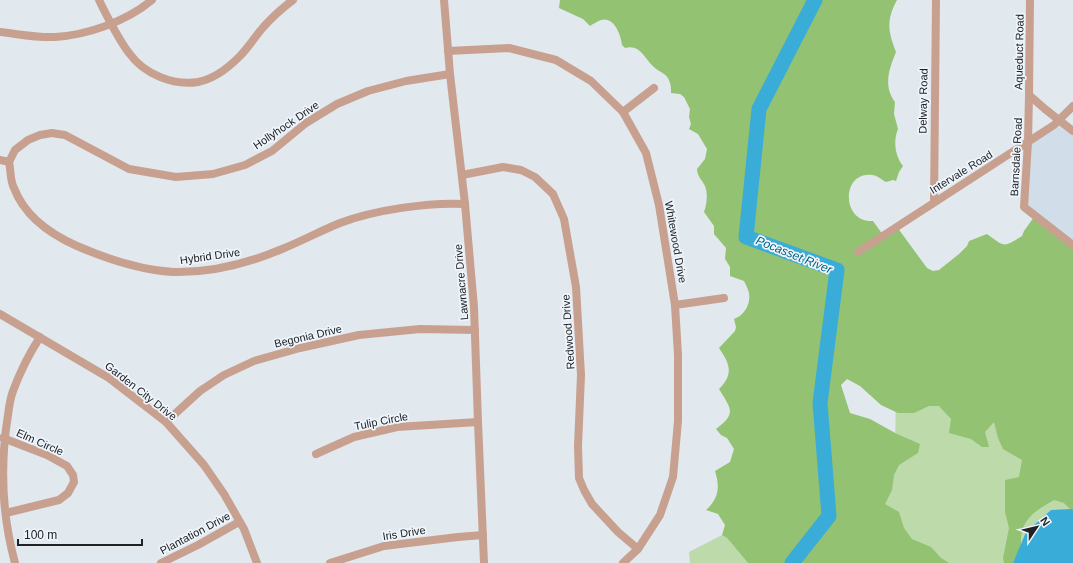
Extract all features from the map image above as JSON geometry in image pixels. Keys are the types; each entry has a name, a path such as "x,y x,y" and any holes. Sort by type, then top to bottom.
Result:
{"street":[{"path":"99,0 129,54 144,68 156,75 172,81 187,83 199,82 214,76 225,69 240,56 280,10 293,0"},
{"path":"0,32 55,37 94,30 124,19 152,0"},
{"name":"Lawnacre Drive","path":"444,0 450,74 465,204 474,308 484,563"},
{"name":"Delway Road","path":"934,202 936,0"},
{"name":"Aqueduct Road","path":"1030,0 1029,95 1073,131"},
{"name":"Whitewood Drive","path":"448,51 509,48 556,60 591,81 623,112 646,153 659,205 675,305 678,354 678,413 673,477 660,515 638,549 624,563"},
{"name":"Hollyhock Drive","path":"9,162 15,150 28,140 40,135 52,133 65,135 129,169 176,177 213,174 244,165 272,151 306,123 337,104 368,92 406,81 450,74"},
{"path":"623,112 654,88"},
{"name":"Barnsdale Road","path":"1029,95 1024,207 1073,245"},
{"name":"Intervale Road","path":"858,252 1028,142 1060,120 1073,106"},
{"path":"0,160 9,162"},
{"name":"Hybrid Drive","path":"9,162 13,187 22,204 30,215 61,239 128,264 173,272 205,270 249,261 282,249 341,222 363,216 427,205 446,203 465,204"},
{"name":"Redwood Drive","path":"462,175 503,167 521,170 535,177 553,194 564,219 576,287 581,375 578,446 580,478 584,490 592,504 618,532 638,549"},
{"path":"675,305 724,298"},
{"name":"Garden City Drive","path":"0,314 108,378 166,422 204,465 224,494 244,530 257,563"},
{"name":"Begonia Drive","path":"166,422 200,391 224,375 254,361 300,348 359,336 420,329 475,330"},
{"path":"15,563 9,542 1,479 1,464 12,393 24,363 40,337"},
{"name":"Tulip Circle","path":"316,454 354,436 397,427 478,422"},
{"name":"Elm Circle","path":"4,438 47,455 67,466 73,475 74,482 68,493 59,500 6,513"},
{"name":"Plantation Drive","path":"160,563 179,555 239,522"},
{"name":"Iris Drive","path":"330,563 356,559 384,546 483,535"},
{"path":"179,555 182,563"}],"shaded area":[{"path":"1060,121 1073,131 1073,246 1023,207 1023,150 1026,143"}],"green space":[{"path":"560,0 897,0 893,7 889,26 896,52 889,71 888,84 891,96 895,102 894,114 898,129 895,143 898,158 903,166 896,181 893,180 886,182 872,175 862,176 855,181 850,188 849,197 850,206 855,214 862,219 873,221 883,235 897,227 927,268 933,271 939,270 959,254 967,246 969,241 987,234 1001,244 1011,243 1022,236 1034,217 1073,246 1073,512 1064,503 1054,500 1040,508 1030,517 1026,522 1021,536 1021,557 1018,563 1004,563 1003,558 1009,528 1005,512 1005,480 1019,477 1022,460 1003,449 998,438 994,422 985,432 989,447 982,447 971,439 949,433 951,419 939,406 929,406 914,413 898,413 881,405 860,386 847,379 841,385 850,413 870,419 897,434 920,444 918,453 899,465 894,475 892,490 885,504 899,512 904,528 912,539 931,547 941,558 949,563 748,563 727,538 722,535 725,525 718,514 706,510 716,497 718,482 715,471 730,462 734,449 727,438 721,435 716,429 727,419 730,410 727,401 719,389 727,379 729,369 726,359 719,348 735,331 736,327 734,319 741,315 746,309 749,301 749,292 744,281 730,276 730,267 725,259 726,248 714,234 714,226 704,212 707,192 697,169 705,159 707,149 698,134 689,129 691,124 689,117 690,109 684,97 680,94 671,93 670,83 666,76 655,68 639,50 630,47 625,48 622,45 616,27 610,21 601,20 590,26 583,19 559,8"},
{"path":"900,292 1073,510 1051,510 1026,532 1013,563 940,563 869,514 895,458 896,384"},
{"path":"722,535 727,538 748,563 690,563 689,552"}],"water":[{"path":"1051,510 1073,510 1073,563 1013,563 1026,532"}],"waterway":[{"name":"Pocasset River","path":"792,563 829,516 820,403 837,270 746,237 759,109 815,0"}]}
